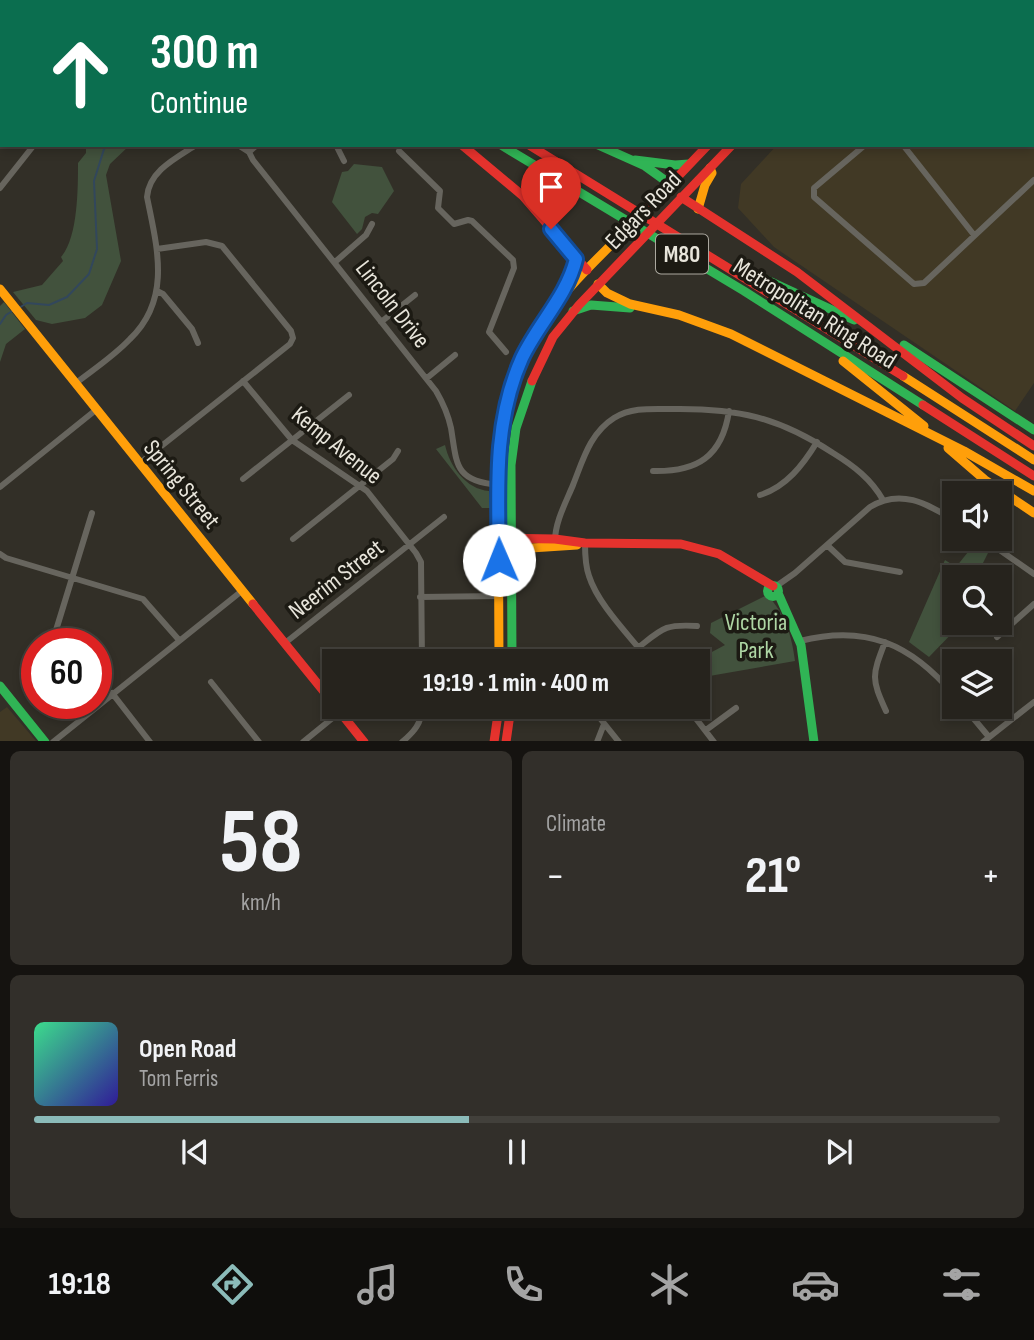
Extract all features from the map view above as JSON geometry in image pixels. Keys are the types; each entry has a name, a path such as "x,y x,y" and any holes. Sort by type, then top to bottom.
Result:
{"main road":[{"path":"464,147 523,196 598,284 614,298 705,323 970,454 1034,491"},
{"name":"Metropolitan Ring Road","path":"504,147 744,291 1034,476"},
{"name":"Metropolitan Ring Road","path":"532,147 849,341 1034,460"},
{"path":"603,147 635,160 660,175 681,197 776,257 962,398 1034,446"},
{"name":"Edgars Road","path":"499,649 500,433 509,396 529,344 556,304 706,147"},
{"name":"Edgars Road","path":"512,649 511,465 516,428 528,388 541,358 573,311 730,147"},
{"path":"635,160 674,165 689,164"},
{"path":"698,209 705,185 712,173 710,168"},
{"path":"686,242 913,349 1034,430"},
{"path":"556,304 576,259"},
{"name":"Spring Street","path":"0,289 322,689"},
{"path":"744,291 874,384 985,480 1034,513"},
{"path":"573,311 592,305 644,308"},
{"path":"915,361 1034,439"},
{"path":"498,538 585,543 681,544 719,554 755,576 774,591 786,610 800,643 814,741"},
{"path":"499,550 511,551 557,542"},
{"path":"0,686 45,741"},
{"name":"Spring Street","path":"346,719 364,741"},
{"path":"494,741 497,719"},
{"path":"506,741 509,719"}],"street":[{"path":"0,188 32,147"},
{"path":"76,383 133,338 147,315 159,280 157,249 147,197 148,186 153,176 193,147"},
{"name":"Lincoln Drive","path":"241,147 249,152 427,378 445,406 455,461 466,475 480,483 498,485"},
{"path":"249,152 255,147"},
{"path":"337,147 344,161"},
{"path":"863,147 814,188 814,197 914,284 924,283 1034,180"},
{"path":"905,147 974,235"},
{"path":"399,151 440,191 437,205 445,217 454,224 472,221 513,260 514,268 489,332 506,352"},
{"path":"335,262 366,235 372,224"},
{"path":"140,463 290,344 293,338 291,331 222,246 206,242 157,249"},
{"path":"157,291 163,294 192,329 198,343"},
{"path":"381,322 415,295"},
{"path":"427,378 455,355"},
{"name":"Kemp Avenue","path":"243,381 292,440 361,485 410,544 421,562 422,649"},
{"path":"243,480 349,395"},
{"path":"0,487 97,409"},
{"path":"557,542 559,523 589,446 602,428 613,419 638,410 729,411 786,425 856,468 870,480 881,501"},
{"path":"653,471 674,472 702,461 717,448 725,431 729,411"},
{"path":"760,495 775,490 806,460 817,442"},
{"path":"293,539 393,459 398,451"},
{"path":"774,591 881,501 907,498 926,503 942,513"},
{"path":"57,628 92,513"},
{"name":"Neerim Street","path":"285,643 444,517"},
{"path":"585,543 592,585 639,648 659,631 672,625 697,626"},
{"path":"827,545 845,562 900,572"},
{"path":"1001,551 1034,574"},
{"path":"0,554 143,599 179,640"},
{"path":"150,741 112,693 243,590"},
{"path":"420,597 499,596"},
{"path":"998,637 1034,604"},
{"path":"800,643 836,635 862,636 885,642 909,652 942,682"},
{"path":"885,642 875,668 873,683 886,711"},
{"path":"211,682 259,741"},
{"path":"972,719 986,739 1034,702"},
{"path":"706,730 736,708"},
{"path":"53,741 80,719"},
{"path":"303,741 326,719"},
{"path":"402,741 417,727 421,719"},
{"path":"600,719 619,741"},
{"path":"697,719 714,741"},
{"path":"597,741 604,724"}],"shaded area":[{"path":"775,147 1034,147 1034,383 1015,411 774,247 738,208 741,184"},
{"path":"7,707 36,741 0,741 0,712"}],"green space":[{"path":"86,147 128,147 110,164 106,175 121,261 102,305 85,318 52,324 36,320 13,292 42,285 63,261 61,257 67,249 74,226 78,163 86,153"},
{"path":"354,164 382,167 394,191 378,214 372,213 365,217 362,229 357,234 332,202 342,172 348,171"},
{"path":"4,302 25,329 6,344 0,362 0,306"},
{"path":"445,445 460,475 473,486 489,491 490,508 482,508 436,449"},
{"path":"969,551 989,551 982,565 958,565"},
{"path":"942,567 942,635 950,635 929,657 909,642"},
{"name":"Victoria Park","path":"767,595 779,609 787,625 795,661 710,676 710,653 725,645 710,633 711,623"}],"waterway":[{"path":"19,308 27,303 49,305 67,297 89,274 97,249 94,181 106,147"},
{"path":"0,324 6,315 14,310"}],"traffic: fast":[{"path":"504,147 744,291 923,405"},
{"path":"602,147 645,166 670,184"},
{"path":"635,160 689,164"},
{"path":"756,275 854,320"},
{"path":"573,311 591,305 630,308"},
{"path":"904,345 1034,430"},
{"path":"512,649 511,465 516,428 532,381"},
{"path":"773,586 777,587 778,591 777,595 773,596 769,595 768,591 769,587 773,586"},
{"path":"778,593 801,645 814,741"},
{"path":"0,686 44,741"}],"traffic: slow":[{"path":"698,209 705,185 712,173 710,168"},
{"path":"499,649 498,456 511,388 523,355 551,310 646,210"},
{"path":"598,284 607,293 630,304 679,315 731,334 964,451 1034,491"},
{"path":"0,289 253,604"},
{"path":"843,361 924,426"},
{"path":"903,376 1034,460"},
{"path":"948,448 985,480 1034,513"},
{"path":"499,550 577,545"}],"traffic: jam":[{"path":"464,147 523,196 587,270"},
{"path":"532,147 903,376"},
{"path":"646,210 706,147"},
{"path":"532,381 553,337 579,305 730,147"},
{"path":"681,197 797,272 962,398 1034,446"},
{"path":"556,304 576,259"},
{"path":"923,405 1034,476"},
{"path":"498,538 555,539 585,543 681,544 719,554 773,586"},
{"path":"253,604 322,689"},
{"path":"346,719 363,741"},
{"path":"494,741 497,719"},
{"path":"506,741 509,719"}],"route":[{"path":"499,560 498,456 509,396 523,356 533,336 556,304 576,259 551,229"}]}
